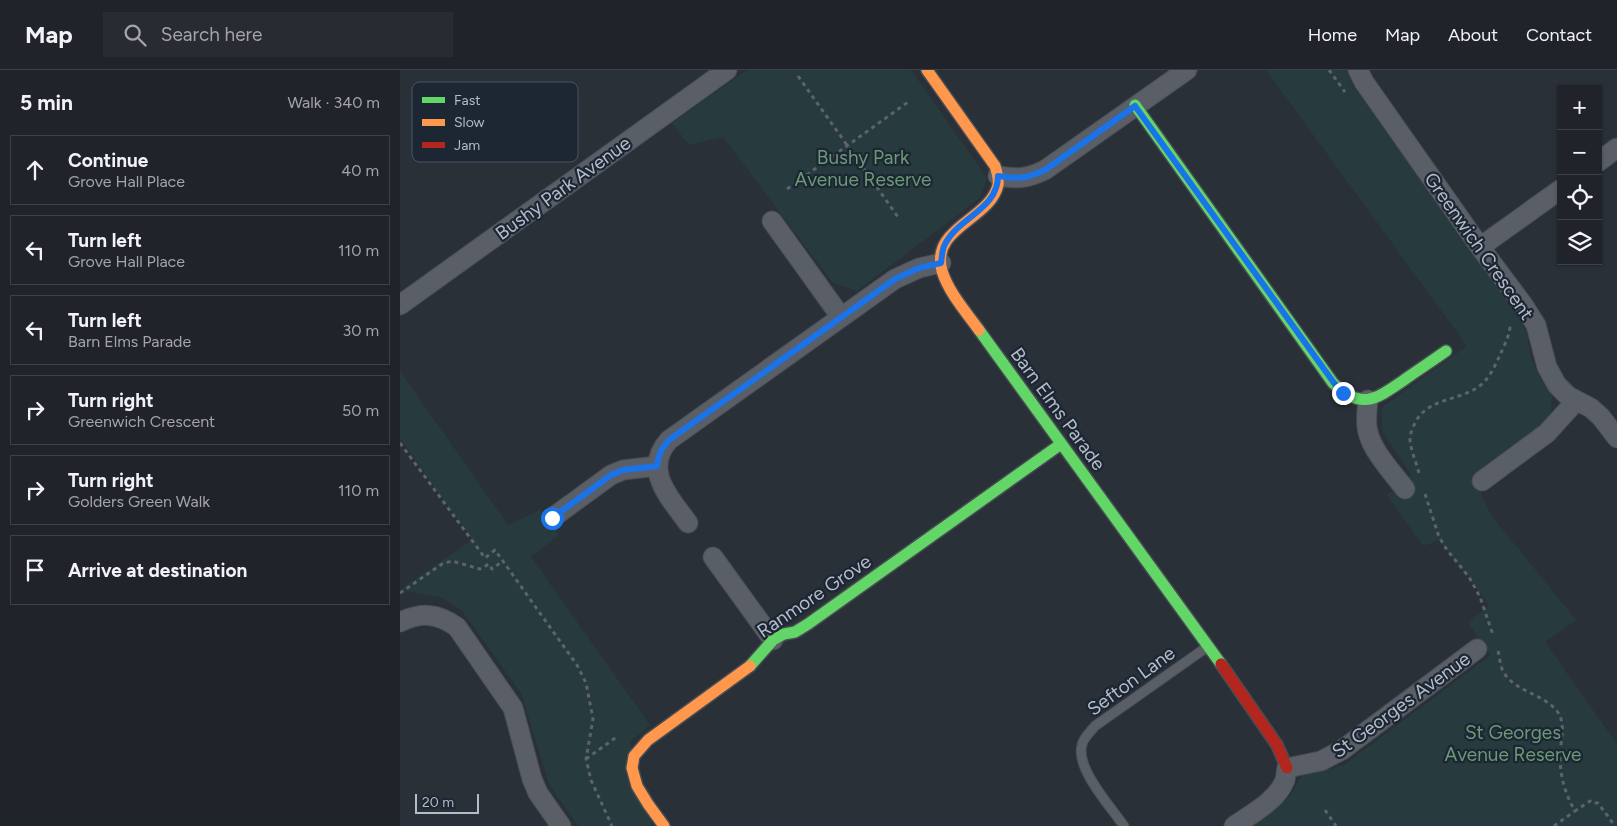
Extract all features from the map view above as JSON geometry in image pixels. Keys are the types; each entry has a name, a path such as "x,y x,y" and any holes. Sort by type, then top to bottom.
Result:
{"street":[{"name":"Bushy Park Avenue","path":"400,305 727,70"},
{"path":"688,523 663,487 658,476 658,456 669,440 895,279 919,268 941,263 944,245 951,234 990,201 998,186 995,166 927,70"},
{"path":"998,176 1030,177 1045,170 1186,70"},
{"name":"Greenwich Crescent","path":"1358,70 1364,82 1480,247 1524,306 1536,325 1547,368 1557,385 1568,396 1591,408 1601,417 1617,438"},
{"path":"1135,106 1343,393 1355,399 1368,400 1379,397 1446,351"},
{"path":"1602,159 1617,148"},
{"path":"1480,247 1557,192"},
{"path":"772,221 841,317"},
{"name":"Barn Elms Parade","path":"941,263 950,290 1208,646 1277,745 1287,768"},
{"path":"1368,400 1366,414 1368,432 1373,445 1414,487"},
{"path":"1482,481 1547,433 1576,401"},
{"name":"Ranmore Grove","path":"664,826 639,790 634,775 633,760 638,750 648,740 748,668 773,640 784,634 795,632 808,624 1061,444"},
{"path":"552,518 611,475 623,470 657,466"},
{"path":"713,557 773,640"},
{"path":"400,622 422,615 435,616 446,619 457,628 513,708 532,779 538,793 561,826"},
{"name":"St Georges Avenue","path":"1287,768 1321,761 1342,750 1477,649"},
{"path":"1234,826 1273,797 1284,780 1287,768"}],"lane":[{"name":"Sefton Lane","path":"1124,826 1085,771 1081,758 1082,744 1096,726 1208,646"}],"path":[{"path":"1329,70 1350,100"},
{"path":"798,76 898,217"},
{"path":"787,188 908,102"},
{"path":"1420,476 1410,439 1412,429 1419,415 1436,403 1462,396 1480,386 1489,376 1510,331 1510,324 1505,316"},
{"path":"400,443 485,558 495,550 577,665 586,683 593,719 586,759 591,780 612,826"},
{"path":"1414,487 1430,512 1439,537 1477,590 1495,642"},
{"path":"400,593 442,564 452,561 480,569 489,564 492,569 503,561"},
{"path":"1498,651 1503,671 1507,677 1516,685 1544,700 1557,711 1563,723 1560,754 1561,774 1566,796 1575,811"},
{"path":"1554,826 1590,801 1595,804 1598,803 1615,826"},
{"path":"1325,810 1336,826"}],"green space":[{"name":"Bushy Park Avenue Reserve","path":"747,70 911,70 987,178 980,198 857,291 833,283 723,137 689,145 672,123"},
{"name":"St Georges Avenue Reserve","path":"1266,70 1347,70 1351,83 1521,321 1527,335 1531,358 1541,380 1552,396 1551,413 1542,425 1472,476 1491,515 1576,620 1545,642 1617,744 1617,826 1249,826 1289,797 1302,776 1344,765 1491,655 1468,623 1489,605 1439,540 1423,546 1387,495 1411,474 1383,433 1381,408 1467,346"},
{"path":"400,371 508,525 541,509 559,535 531,557 650,725 630,742 652,826 578,826 549,784 521,693 462,611 443,598 400,590 472,540 400,438"}],"traffic: fast":[{"path":"1135,105 1333,383 1343,392 1361,399 1377,397 1446,351"},
{"path":"979,330 1221,664"},
{"path":"750,666 773,640 784,634 795,632 808,624 1061,444"}],"traffic: slow":[{"path":"927,70 995,166 998,176 998,185 993,197 952,234 945,244 941,256 942,271 949,287 979,330"},
{"path":"664,826 637,786 632,768 634,756 648,740 750,666"}],"traffic: jam":[{"path":"1221,664 1277,745 1287,768"}],"route":[{"path":"552,518 611,475 623,470 657,466 658,456 669,440 841,317 895,279 919,268 941,263 944,245 951,234 990,201 998,186 998,176 1030,177 1045,170 1135,106 1343,393"}]}
